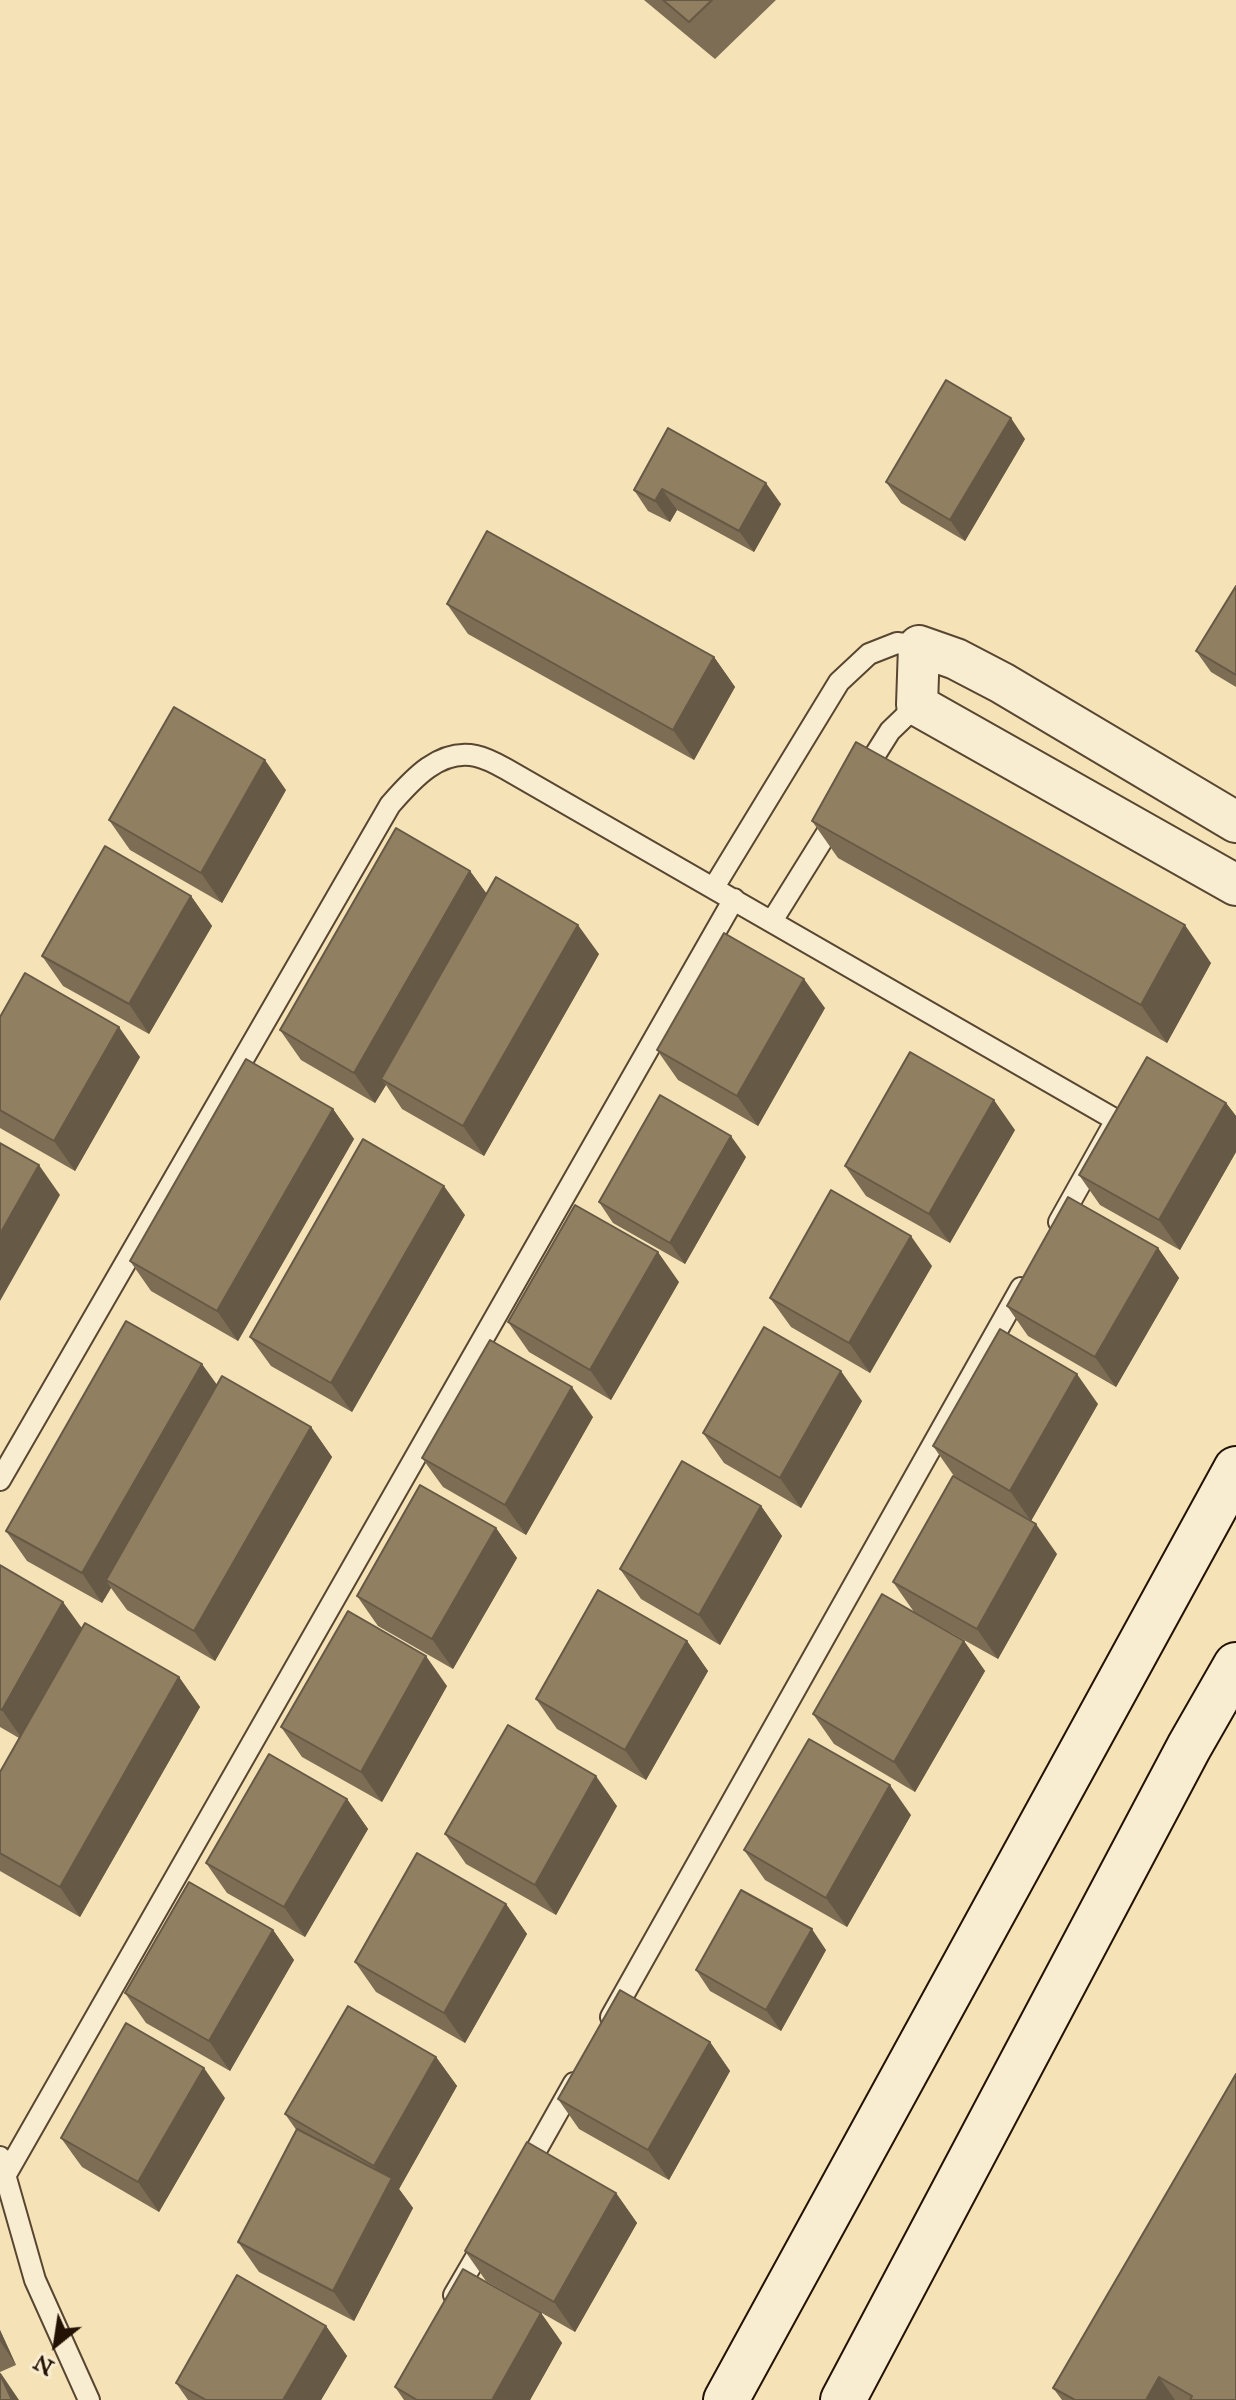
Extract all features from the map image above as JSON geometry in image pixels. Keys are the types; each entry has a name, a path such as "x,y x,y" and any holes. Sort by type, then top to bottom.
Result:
{"street":[{"path":"1236,822 1002,683 956,659 919,646 917,705 1236,885"},
{"path":"726,2400 1236,1469"},
{"path":"843,2400 1236,1665"}],"lane":[{"path":"714,887 839,682 869,654 897,643 919,646"},
{"path":"772,921 890,731 917,705"},
{"path":"0,1480 390,805 415,777 441,759 474,755 506,769 1116,1120 1046,1245"},
{"path":"89,2400 35,2280 3,2167 734,899"},
{"path":"599,2038 1030,1273"},
{"path":"513,2191 583,2066"},
{"path":"442,2317 497,2219"}],"building":[{"path":"663,0 712,0 689,22"},
{"path":"946,380 1011,418 950,520 886,482"},
{"path":"668,428 766,483 739,531 662,489 655,501 634,490"},
{"path":"487,531 714,657 673,730 447,604"},
{"path":"1236,586 1236,675 1196,651"},
{"path":"174,707 265,760 201,873 109,820"},
{"path":"856,742 1185,925 1141,1005 812,821"},
{"path":"396,828 470,871 354,1073 280,1030"},
{"path":"105,846 191,896 129,1004 42,956"},
{"path":"496,877 578,925 463,1126 381,1079"},
{"path":"724,933 804,979 737,1096 657,1050"},
{"path":"25,973 119,1027 54,1141 0,1110 0,1017"},
{"path":"910,1052 994,1100 929,1214 845,1166"},
{"path":"1147,1057 1226,1103 1159,1220 1079,1175"},
{"path":"246,1059 333,1109 217,1311 130,1261"},
{"path":"660,1095 731,1136 670,1243 599,1202"},
{"path":"363,1139 444,1186 331,1383 250,1337"},
{"path":"0,1143 39,1165 0,1234"},
{"path":"831,1190 911,1236 849,1343 770,1298"},
{"path":"1068,1197 1158,1248 1095,1357 1007,1306"},
{"path":"575,1205 658,1252 590,1370 508,1322"},
{"path":"126,1321 202,1364 82,1573 6,1531"},
{"path":"764,1327 841,1371 780,1478 703,1433"},
{"path":"1000,1329 1077,1374 1010,1491 933,1446"},
{"path":"490,1340 572,1387 505,1505 422,1458"},
{"path":"222,1376 311,1427 194,1631 106,1580"},
{"path":"682,1461 761,1506 699,1615 620,1569"},
{"path":"953,1476 1036,1524 977,1629 893,1582"},
{"path":"420,1485 496,1528 432,1639 357,1596"},
{"path":"0,1565 63,1602 2,1710 0,1709"},
{"path":"598,1590 687,1641 625,1750 536,1699"},
{"path":"882,1594 964,1641 894,1762 813,1714"},
{"path":"348,1611 426,1656 361,1772 281,1727"},
{"path":"85,1623 179,1677 60,1887 0,1853 0,1772"},
{"path":"508,1725 596,1776 535,1885 445,1834"},
{"path":"809,1739 890,1785 826,1898 744,1850"},
{"path":"269,1754 347,1799 284,1907 206,1863"},
{"path":"417,1853 506,1904 444,2013 355,1962"},
{"path":"189,1882 273,1930 209,2041 125,1993"},
{"path":"741,1890 812,1929 766,2010 696,1970"},
{"path":"620,1990 710,2042 648,2150 558,2099"},
{"path":"348,2006 436,2057 374,2166 285,2114"},
{"path":"126,2023 204,2068 138,2182 61,2138"},
{"path":"1236,2074 1236,2400 1190,2400 1192,2396 1159,2377 1146,2400 1075,2400 1053,2388"},
{"path":"297,2129 392,2178 333,2291 238,2242"},
{"path":"527,2142 616,2193 554,2302 465,2251"},
{"path":"463,2269 541,2313 492,2400 417,2400 395,2387"},
{"path":"237,2275 326,2326 283,2400 206,2400 176,2383"},
{"path":"0,2374 12,2400 0,2400"}]}
